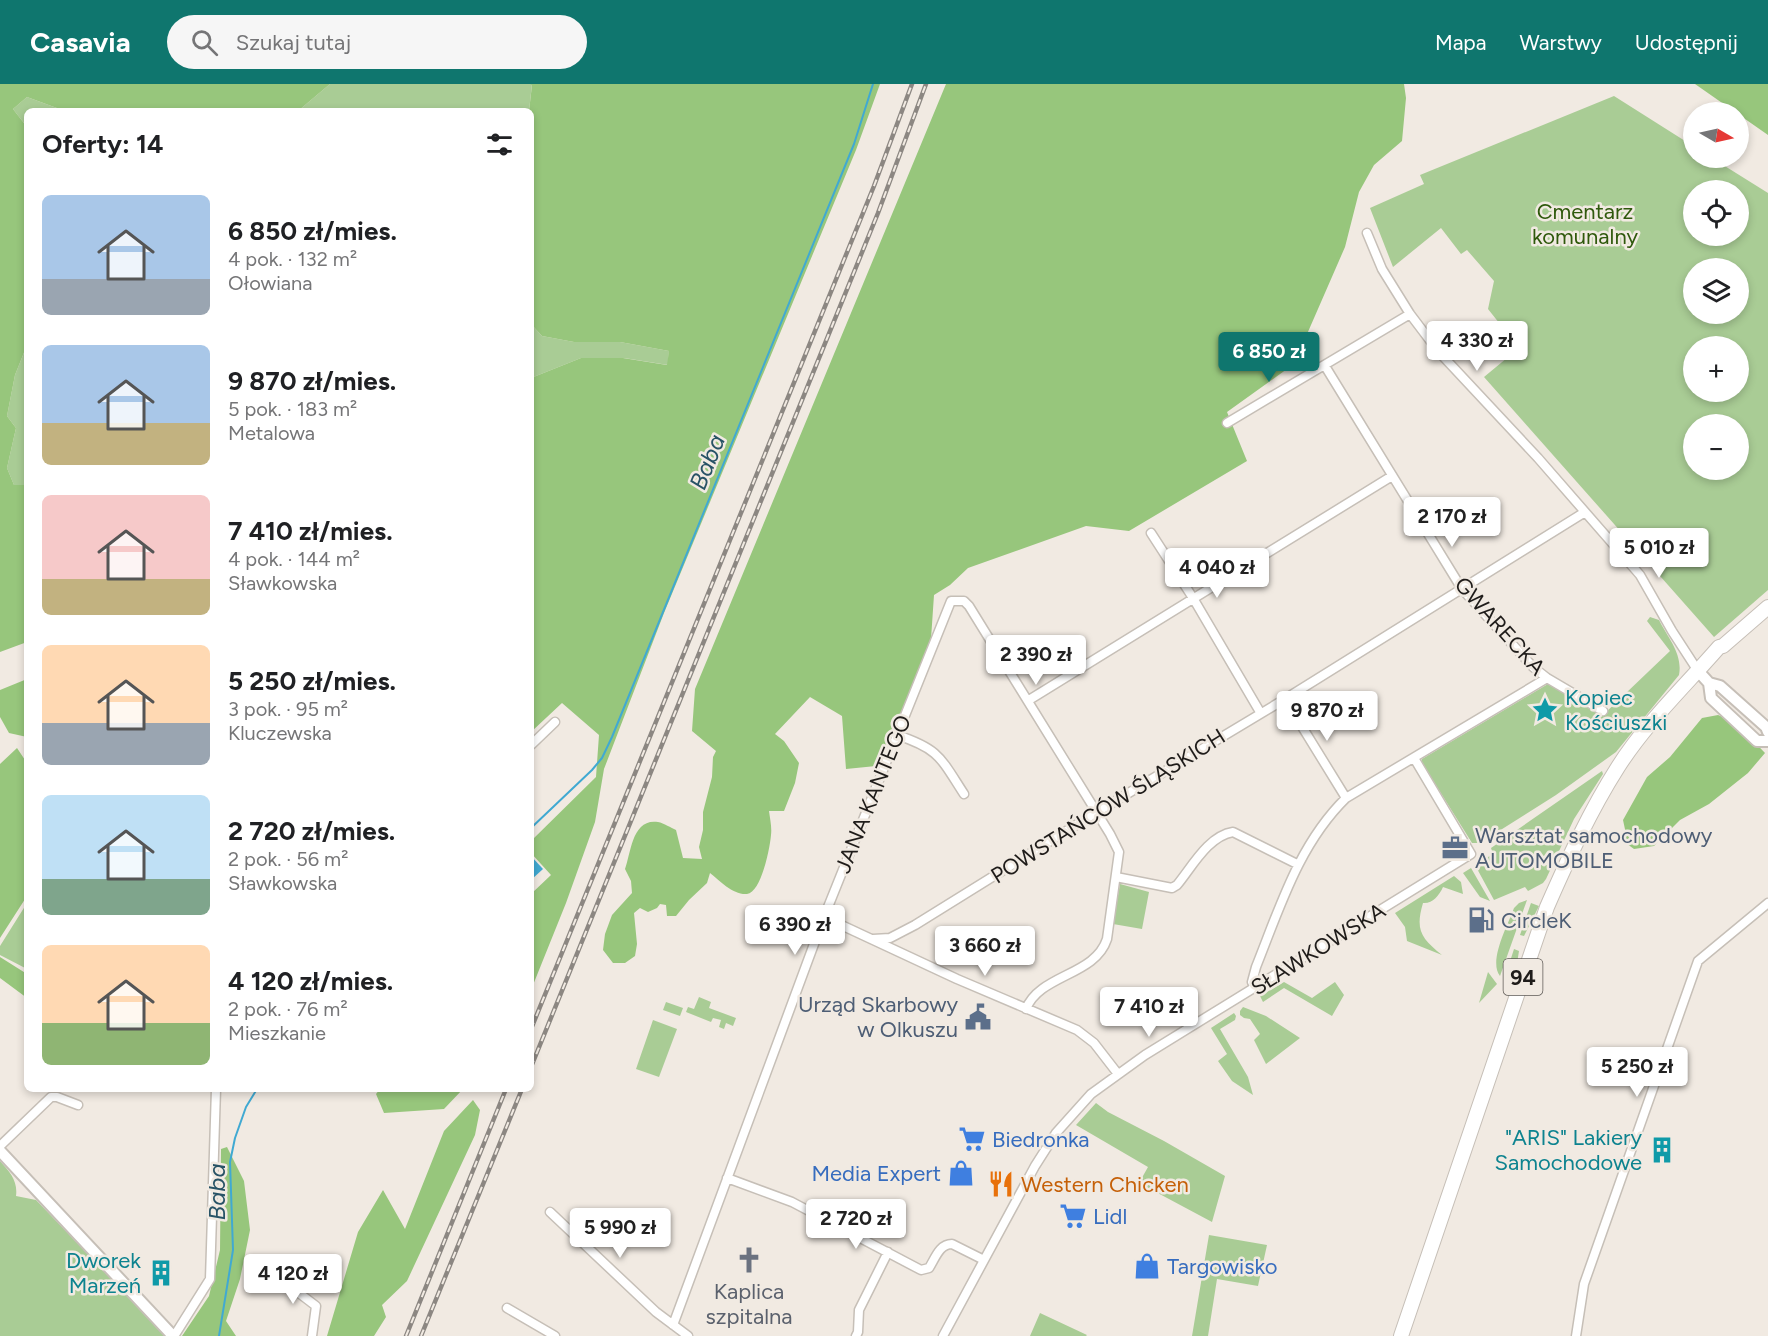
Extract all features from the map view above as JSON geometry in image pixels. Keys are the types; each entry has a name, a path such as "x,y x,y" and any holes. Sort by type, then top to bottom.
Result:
{"main road":[{"name":"94","path":"1401,1336 1547,907 1568,856 1618,767 1673,697 1719,647 1768,607"}],"street":[{"path":"1367,233 1382,269 1410,314 1438,351 1491,406 1640,574 1672,631 1708,683 1711,698 1757,741 1768,741"},
{"path":"1227,423 1410,314"},
{"name":"GWARECKA","path":"1325,366 1462,589 1533,667 1547,678 1603,711"},
{"path":"1026,1009 1034,994 1090,962 1103,949 1119,852 1029,700 1392,476"},
{"name":"POWSTAŃCÓW ŚLĄSKICH","path":"873,939 890,938 900,933 1260,712 1285,699 1585,512"},
{"path":"1151,533 1193,598 1260,712"},
{"name":"JANA KANTEGO","path":"673,1325 824,917 951,601 964,601 969,606 1029,700"},
{"path":"1255,988 1252,982 1256,967 1297,864 1331,812 1346,798 1547,678"},
{"path":"1708,683 1720,686 1766,727 1768,732"},
{"path":"1285,699 1346,798"},
{"path":"534,742 555,722"},
{"path":"897,735 919,742 937,754 963,794"},
{"name":"SŁAWKOWSKA","path":"943,1336 1035,1166 1056,1133 1091,1094 1118,1074 1471,854 1414,758"},
{"path":"1116,877 1172,888 1214,840 1233,832 1297,864"},
{"path":"1576,1336 1584,1284 1698,961 1768,903"},
{"path":"824,917 1086,1035 1118,1074"},
{"path":"0,1151 173,1335 210,1280 216,1092"},
{"path":"0,1146 51,1097 78,1105"},
{"path":"727,1178 792,1202 921,1270 929,1268 943,1245 947,1244 952,1244 984,1260"},
{"path":"550,1212 673,1325 688,1336"},
{"path":"856,1336 859,1310 888,1252"},
{"path":"274,1274 316,1306 312,1336"},
{"path":"507,1308 555,1336"}],"green space":[{"path":"0,84 330,84 302,108 57,108 27,97 13,109 24,123 24,352 15,375 7,416 16,428 7,468 14,485 24,485 24,643 0,652"},
{"path":"330,84 532,84 529,108 302,108"},
{"path":"530,84 880,84 856,150 664,613 604,769 595,822 534,983 534,891 551,875 534,856 534,838 596,777 599,735 562,703 534,729 534,377 581,358 623,358 667,365 669,351 620,342 574,342 542,336 534,327 534,108 529,108 532,85"},
{"path":"946,84 1404,84 1406,98 1402,141 1374,165 1359,192 1345,247 1294,364 1227,412 1247,461 1129,531 1086,526 968,568 950,585 934,595 931,639 897,726 876,766 846,769 842,716 810,697 775,734 784,741 799,763 795,783 784,811 769,811 770,841 767,859 757,886 752,892 742,894 727,887 710,873 707,883 676,916 667,916 666,905 660,904 648,912 640,908 634,913 637,944 635,956 625,963 613,963 603,950 605,934 612,915 632,893 631,881 625,869 634,838 643,825 658,822 676,830 683,858 702,859 699,847 703,830 703,812 716,751 692,731 695,689"},
{"path":"1695,84 1768,84 1768,135 1749,122 1749,102 1721,102"},
{"name":"Cmentarz komunalny","path":"1614,96 1683,140 1683,168 1728,168 1747,180 1683,180 1683,246 1749,246 1749,181 1768,193 1768,590 1714,637 1484,377 1519,348 1488,309 1494,281 1467,250 1461,254 1441,228 1393,267 1370,208 1424,184 1420,175"},
{"path":"27,97 57,108 24,108 24,123 13,109"},
{"path":"534,327 542,336 574,342 620,342 669,351 668,365 624,358 581,358 534,377"},
{"path":"24,352 24,485 14,485 7,468 16,428 7,416 15,375"},
{"path":"1650,617 1659,620 1674,646 1679,660 1679,675 1616,752 1556,795 1480,843 1472,843 1422,763 1422,759 1548,684 1603,715 1670,651 1647,621"},
{"path":"24,680 24,736 9,733 0,717 0,690"},
{"path":"1718,715 1735,722 1765,753 1748,773 1709,804 1680,820 1654,846 1634,849 1623,841 1626,834 1623,820 1647,777 1670,757 1702,718"},
{"path":"17,748 24,758 24,901 0,938 0,764"},
{"path":"1602,771 1603,774 1574,819 1543,883 1528,891 1525,887 1494,900 1475,865 1493,854 1491,848"},
{"path":"1471,868 1490,901 1480,897 1463,873"},
{"path":"1454,876 1461,882 1463,894 1443,887 1435,899 1423,903 1421,912 1422,933 1429,944 1442,955 1407,941 1405,927 1395,913"},
{"path":"1120,884 1149,892 1142,929 1113,924"},
{"path":"1527,900 1500,976 1496,961 1500,943 1514,908"},
{"path":"1531,903 1539,906 1524,936 1520,935"},
{"path":"24,908 24,967 0,955 0,946"},
{"path":"1514,949 1519,951 1514,982 1508,983 1504,980"},
{"path":"0,957 24,972 24,996 0,978"},
{"path":"1488,972 1497,984 1479,1003"},
{"path":"1284,982 1312,998 1335,982 1344,995 1332,1016 1284,988 1263,1002 1260,996"},
{"path":"699,997 711,1002 709,1008 736,1018 733,1026 726,1023 724,1029 719,1027 721,1020 713,1018 711,1022 686,1012 688,1007 694,1009"},
{"path":"666,1002 683,1008 680,1016 663,1010"},
{"path":"1243,1007 1266,1016 1300,1038 1266,1064 1254,1040 1260,1034 1250,1019 1240,1015"},
{"path":"1234,1013 1235,1020 1220,1029 1248,1077 1253,1095 1232,1081 1218,1061 1227,1054 1211,1028"},
{"path":"653,1020 677,1029 659,1077 636,1069"},
{"path":"378,1092 460,1092 444,1109 384,1113 376,1094"},
{"path":"473,1100 480,1110 475,1135 407,1281 382,1305 386,1317 374,1336 327,1336 358,1232 383,1190 405,1229 444,1131"},
{"path":"1096,1103 1108,1112 1225,1176 1212,1222 1139,1183 1148,1167 1076,1125"},
{"path":"227,1147 244,1181 250,1230 240,1279 226,1321 236,1336 182,1336 209,1296 220,1250 221,1149"},
{"path":"0,1161 14,1181 16,1196 36,1200 167,1336 0,1336"},
{"path":"1209,1235 1267,1245 1258,1286 1217,1279 1208,1336 1192,1336"},
{"path":"1040,1313 1087,1335 1030,1336"}],"water":[{"path":"534,859 543,869 534,877"}],"waterway":[{"name":"Baba","path":"534,825 592,770 602,758 612,737 854,144 873,84"},
{"name":"Baba","path":"219,1336 233,1250 230,1162 235,1138 246,1107 255,1092"}],"railway":[{"path":"534,1022 874,186 912,84"},
{"path":"534,1060 878,213 926,84"},
{"path":"406,1336 505,1092"},
{"path":"421,1336 521,1092"}],"place":[{"name":"Kopiec Kościuszki","path":"1545,710"},
{"name":"Warsztat samochodowy AUTOMOBILE","path":"1455,848"},
{"name":"CircleK","path":"1481,920"},
{"name":"Urząd Skarbowy w Olkuszu","path":"978,1017"},
{"name":"Biedronka","path":"972,1139"},
{"name":"\"ARIS\" Lakiery Samochodowe","path":"1662,1150"},
{"name":"Media Expert","path":"961,1173"},
{"name":"Western Chicken","path":"1001,1184"},
{"name":"Lidl","path":"1073,1216"},
{"name":"Kaplica szpitalna","path":"749,1260"},
{"name":"Targowisko","path":"1147,1266"},
{"name":"Dworek Marzeń","path":"161,1273"}]}
